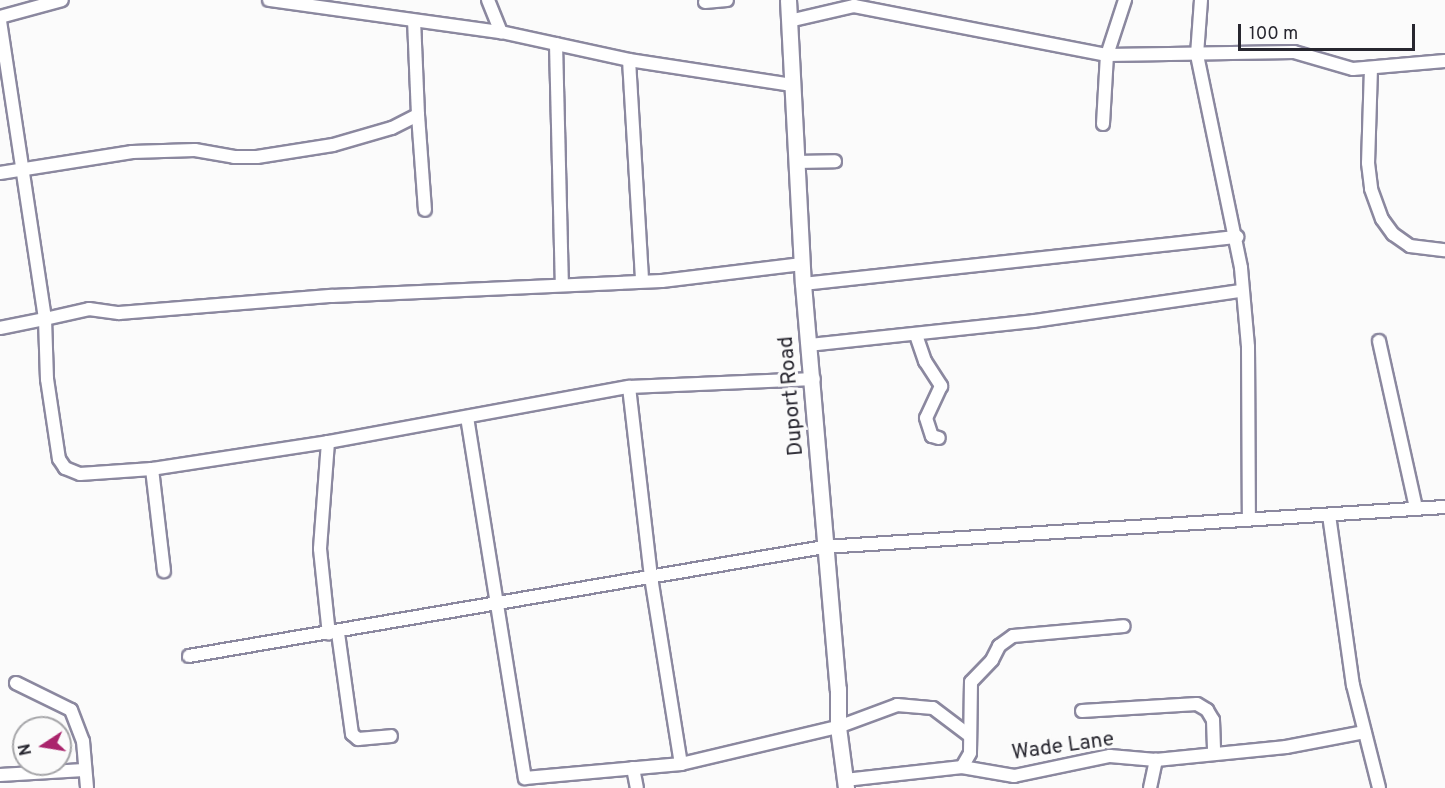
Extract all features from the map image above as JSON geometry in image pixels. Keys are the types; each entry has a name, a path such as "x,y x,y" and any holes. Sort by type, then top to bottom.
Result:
{"street":[{"path":"62,0 0,20 45,319 47,379 59,459 65,468 81,474 152,469 328,441 628,387 814,379"},
{"path":"269,0 352,5 414,21 501,32 629,60 792,85"},
{"path":"488,0 501,32"},
{"path":"705,2 727,0"},
{"name":"Duport Road","path":"788,0 803,284 814,379 824,546 838,689 837,727 845,784"},
{"path":"1103,124 1107,55 1125,0"},
{"path":"1201,0 1197,55 1237,237 1240,291 1248,347 1249,519"},
{"path":"789,21 854,6 1107,55 1294,52 1353,69 1445,61"},
{"path":"414,21 425,210"},
{"path":"556,44 562,284"},
{"path":"629,60 642,281"},
{"path":"1371,68 1368,163 1371,189 1382,219 1393,234 1410,246 1445,250"},
{"path":"0,173 141,151 195,150 234,158 301,152 369,136 418,115"},
{"path":"796,162 836,161"},
{"path":"803,284 1237,237"},
{"path":"0,328 89,309 119,313 562,284 642,281 802,264"},
{"path":"809,345 916,335 1240,291"},
{"path":"916,335 925,361 945,386 926,418 932,436 939,438"},
{"path":"1379,340 1416,507"},
{"path":"628,387 651,577 681,764"},
{"path":"467,417 526,783 633,768 681,764 837,727 897,705 933,708 970,736"},
{"path":"328,441 320,549 352,734 358,739 391,736"},
{"path":"152,469 164,571"},
{"path":"189,656 334,633 824,546 1329,515 1416,507 1445,507"},
{"path":"1329,515 1344,634 1378,788"},
{"path":"962,767 970,753 971,682 1005,641 1013,636 1124,626"},
{"path":"16,683 71,710 83,741 87,788"},
{"path":"1082,711 1197,704 1207,710 1214,720 1214,754"},
{"name":"Wade Lane","path":"845,784 962,767 1014,776 1110,756 1156,760 1286,747 1365,732"},
{"path":"1150,788 1156,760"},
{"path":"633,768 637,788"},
{"path":"0,775 84,770"}]}
